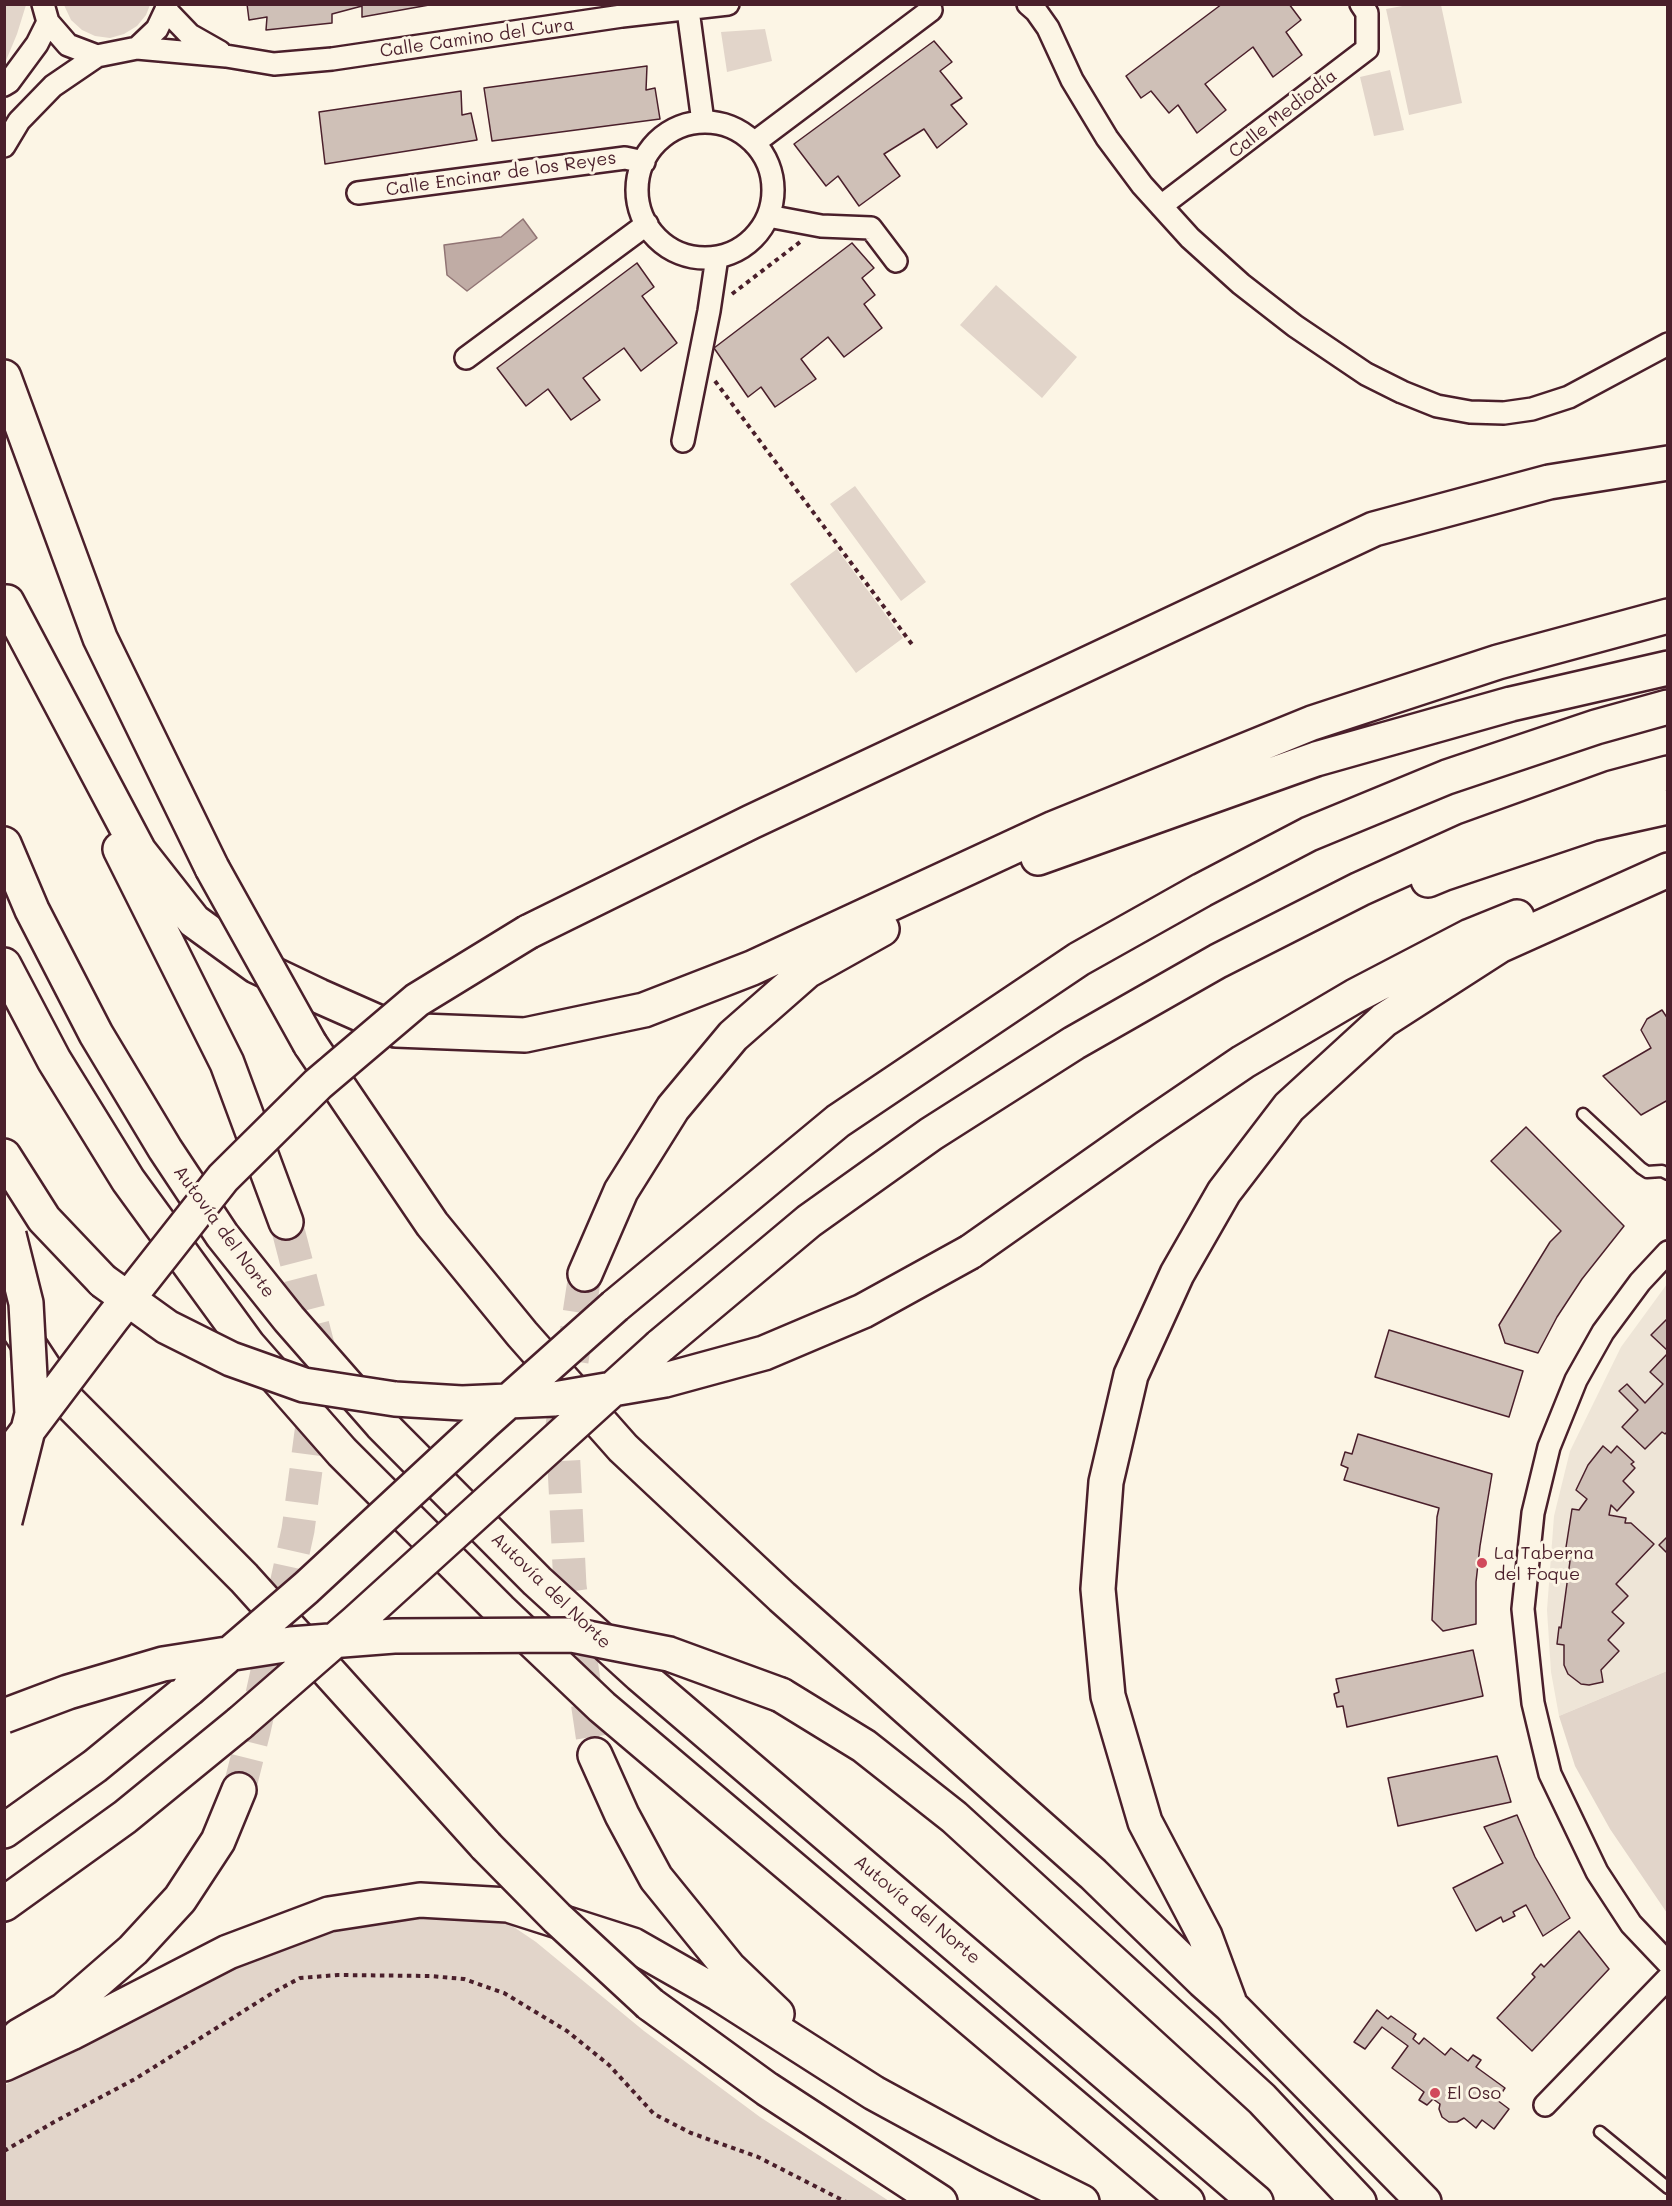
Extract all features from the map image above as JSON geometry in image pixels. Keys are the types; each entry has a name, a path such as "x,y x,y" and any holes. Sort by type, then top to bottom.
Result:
{"highway":[{"path":"4,352 10,390 100,638 212,868 310,1044 432,1224 522,1334 623,1448 782,1597 1093,1874 1230,2005 1424,2202"},
{"path":"4,1462 223,1178 318,1084 417,1000 528,932 751,822 1374,529 1549,482 1668,463"},
{"path":"6,598 139,851 194,921 256,966 396,1030 525,1035 644,1010 741,972 1054,828 1312,723 1498,662 1668,616"},
{"path":"6,598 61,733 227,1064 286,1222"},
{"path":"585,1274 621,1191 673,1108 733,1036 807,971 903,917 1057,850 1316,759 1511,704 1668,668"},
{"path":"4,1831 95,1766 189,1689 306,1588 484,1422 615,1306 838,1121 1079,959 1202,890 1309,834 1447,777 1596,726 1668,707"},
{"path":"4,1904 125,1817 240,1723 356,1622 660,1347 809,1221 931,1134 1074,1043 1218,961 1360,889 1468,840 1612,788 1668,772"},
{"path":"1218,961 1256,957 1445,873 1591,824 1668,807"},
{"name":"Autovía del Norte","path":"4,844 32,910 96,1034 165,1149 222,1235 289,1319 381,1424 537,1581 640,1675 1256,2202"},
{"path":"4,1156 44,1219 103,1281 167,1327 231,1359 304,1385 394,1399 462,1403 565,1397 665,1380 764,1353 862,1311 970,1252 1243,1062 1355,996 1470,936 1584,890 1668,865"},
{"path":"1230,2005 1205,1936 1145,1822 1108,1696 1098,1577 1106,1482 1131,1375 1177,1274 1224,1192 1289,1107 1384,1020 1499,946 1668,870"},
{"path":"4,965 54,1060 128,1180 248,1346 342,1452 500,1610 602,1707 1187,2202"},
{"path":"5,1522 32,1414 26,1303 7,1230"},
{"path":"4,1307 62,1395 244,1578 486,1846 557,1918 650,2004 767,2089 940,2202"},
{"path":"4,1716 68,1692 163,1664 291,1644 394,1636 572,1635 669,1654 781,1695 864,1746 954,1818 1262,2099 1359,2202"},
{"path":"595,1755 622,1815 656,1878 729,1968 796,2032 874,2093"},
{"path":"4,2044 64,2010 134,1950 186,1889 218,1841 239,1790"},
{"path":"4,2064 71,2033 228,1952 329,1914 420,1900 508,1905 633,1945 719,1994 874,2093 988,2155 1082,2202"}],"street":[{"name":"Calle Camino del Cura","path":"97,56 137,48 226,56 274,64 332,59 622,16 728,4"},
{"path":"1028,4 1048,28 1072,80 1107,138 1142,185 1190,238 1241,284 1295,326 1366,374 1401,392 1437,406 1504,413 1532,409 1569,397 1668,344"},
{"path":"1047,4 1048,28"},
{"name":"Calle Mediodía","path":"1161,206 1367,49 1367,13 1361,4"},
{"name":"Calle Camino del Cura","path":"167,7 190,35 226,56"},
{"path":"137,48 157,29 167,7"},
{"path":"688,10 704,122"},
{"path":"754,143 931,10"},
{"path":"45,13 68,45 97,56"},
{"path":"4,85 9,82 37,44 45,13"},
{"path":"4,146 19,121 53,86 97,56"},
{"name":"Calle Encinar de los Reyes","path":"704,122 725,125 745,134 754,143 761,151 771,171 774,194 768,216 756,236 738,250 717,257 694,258 672,250 655,236 643,218 638,196 639,174 648,154 662,137 682,126 704,122"},
{"name":"Calle Encinar de los Reyes","path":"358,193 625,158 644,162"},
{"path":"768,216 822,226 871,228 896,261"},
{"path":"466,358 647,224"},
{"path":"684,441 717,257"},
{"path":"1668,1251 1640,1282 1603,1332 1576,1380 1549,1447 1533,1513 1523,1609 1533,1703 1550,1774 1597,1872 1631,1924 1668,1963"},
{"path":"1545,2105 1668,1978"}],"lane":[{"path":"1583,1113 1641,1168 1647,1172 1668,1173"},
{"path":"1600,2132 1668,2188"}],"path":[{"path":"709,310 822,226"},
{"path":"700,361 914,646"},
{"path":"4,2151 135,2079 300,1978 338,1975 430,1976 464,1979 504,1993 575,2038 609,2065 654,2115 691,2133 759,2157 846,2202"}],"shaded area":[{"path":"5,4 26,5 5,63"},
{"path":"64,4 150,5 146,15 137,26 124,34 110,38 95,36 82,30 71,20"},
{"path":"1408,5 1441,5 1462,103 1409,115 1386,9"},
{"path":"765,29 772,61 727,72 721,32"},
{"path":"1390,70 1404,130 1374,136 1360,77"},
{"path":"523,219 537,238 467,291 447,275 444,245 501,237"},
{"path":"996,285 1077,357 1042,398 960,325"},
{"path":"855,486 926,582 901,601 830,504"},
{"path":"837,549 903,638 856,673 790,584"},
{"path":"1667,1284 1667,1671 1559,1716 1551,1672 1547,1610 1554,1516 1570,1451 1621,1347"},
{"path":"1667,1671 1667,1913 1610,1829 1575,1766 1559,1716"},
{"path":"421,1917 502,1919 536,1942 644,2031 760,2117 889,2201 5,2202 5,2085 251,1961 341,1930"}],"building":[{"path":"247,4 429,5 362,17 362,6 332,14 332,23 266,30 267,17 249,20"},
{"path":"1222,4 1289,4 1301,20 1286,32 1302,55 1273,77 1253,47 1205,84 1226,110 1197,133 1178,105 1169,113 1151,91 1141,98 1126,76"},
{"path":"934,41 952,62 940,71 962,98 951,105 967,124 937,148 924,129 884,154 900,176 859,206 838,176 826,186 794,144"},
{"path":"647,66 646,90 655,88 660,119 492,141 484,88"},
{"path":"461,91 462,115 471,113 477,140 325,164 319,112"},
{"path":"852,243 874,268 862,278 875,295 864,304 882,328 844,357 828,337 801,359 816,379 775,407 761,387 748,397 714,348"},
{"path":"637,263 654,287 642,296 677,343 641,371 624,348 583,378 600,400 571,420 548,389 526,406 497,368"},
{"path":"1662,1010 1668,1019 1668,1100 1641,1115 1603,1076 1651,1048 1641,1030 1647,1019"},
{"path":"1526,1127 1624,1226 1582,1279 1557,1317 1538,1353 1505,1343 1499,1325 1550,1242 1561,1231 1491,1161"},
{"path":"1668,1318 1668,1351 1651,1335"},
{"path":"1389,1330 1523,1371 1509,1417 1375,1377"},
{"path":"1668,1353 1668,1431 1665,1434 1662,1432 1645,1449 1622,1427 1638,1410 1619,1391 1627,1384 1645,1403 1663,1384 1650,1372"},
{"path":"1358,1434 1492,1474 1476,1582 1476,1624 1443,1631 1432,1620 1439,1508 1344,1480 1348,1468 1341,1465 1345,1452 1352,1454"},
{"path":"1603,1446 1611,1453 1617,1446 1634,1462 1631,1464 1635,1468 1623,1481 1634,1492 1617,1511 1611,1505 1609,1515 1626,1518 1625,1523 1631,1523 1654,1544 1616,1584 1628,1596 1612,1612 1624,1623 1608,1640 1619,1651 1601,1670 1603,1682 1589,1685 1581,1684 1568,1674 1564,1665 1564,1645 1557,1644 1570,1561 1564,1560 1572,1509 1579,1510 1587,1499 1576,1490 1588,1465"},
{"path":"1668,1536 1668,1554 1659,1545"},
{"path":"1473,1650 1483,1696 1347,1727 1343,1706 1337,1707 1334,1694 1339,1692 1336,1679"},
{"path":"1497,1756 1511,1802 1398,1826 1388,1778"},
{"path":"1517,1815 1535,1857 1570,1918 1543,1936 1526,1905 1513,1912 1515,1916 1503,1922 1501,1917 1476,1931 1453,1888 1503,1863 1484,1827"},
{"path":"1579,1931 1609,1969 1532,2051 1497,2018 1535,1977 1532,1974 1541,1964 1544,1967"},
{"path":"1377,2010 1388,2019 1391,2016 1416,2034 1413,2039 1419,2044 1424,2038 1445,2055 1451,2048 1468,2061 1473,2055 1481,2060 1476,2067 1505,2088 1497,2100 1509,2109 1494,2129 1482,2120 1476,2128 1464,2118 1457,2122 1449,2122 1442,2117 1440,2104 1433,2099 1427,2105 1419,2100 1424,2092 1392,2068 1408,2046 1382,2027 1365,2049 1354,2042"}],"tunnel":[{"path":"239,1790 298,1530 321,1357 286,1222"},
{"path":"572,1361 585,1274"},
{"path":"564,1412 562,1426 570,1586 595,1755"}],"place":[{"name":"La Taberna del Foque","path":"1482,1563"},
{"name":"El Oso","path":"1435,2093"}]}
